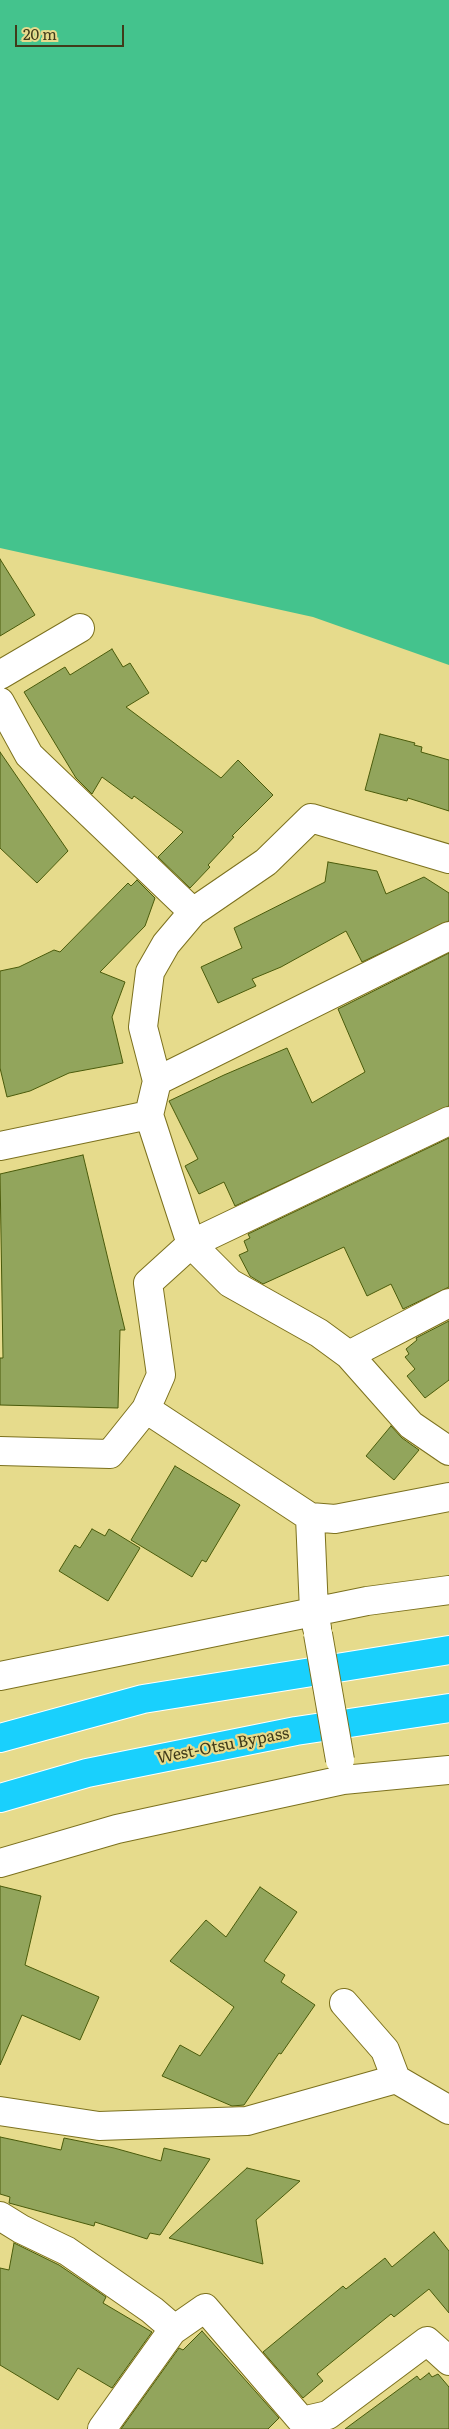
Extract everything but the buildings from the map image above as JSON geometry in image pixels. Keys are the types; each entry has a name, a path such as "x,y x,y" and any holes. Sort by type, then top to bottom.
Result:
{"highway":[{"path":"0,1738 143,1699 449,1650"},
{"name":"West-Otsu Bypass","path":"0,1798 87,1774 296,1731 449,1708"}],"street":[{"path":"0,675 80,628"},
{"path":"0,702 29,755 193,912"},
{"path":"449,859 311,818 266,862 193,912 166,944 150,972 143,1027 157,1081 149,1115 191,1244 230,1283 319,1333 348,1355 411,1424 449,1451"},
{"path":"157,1081 449,936"},
{"path":"0,1146 149,1115"},
{"path":"0,1451 110,1454 146,1409 161,1375 148,1283 191,1244 449,1121"},
{"path":"348,1355 449,1304"},
{"path":"146,1409 310,1517 335,1519 449,1497"},
{"path":"310,1517 316,1623 341,1770"},
{"path":"0,1676 316,1623 367,1601 449,1590"},
{"path":"0,1863 117,1829 341,1770 449,1770"},
{"path":"344,2003 385,2050 396,2080 449,2110"},
{"path":"0,2112 99,2126 247,2121 396,2080"},
{"path":"0,2216 21,2229 67,2251 152,2310 166,2322 172,2331"},
{"path":"102,2429 172,2331 205,2308 303,2425 328,2415 427,2341 449,2361"}],"green space":[{"path":"0,0 449,0 449,665 313,617 0,548"}]}
